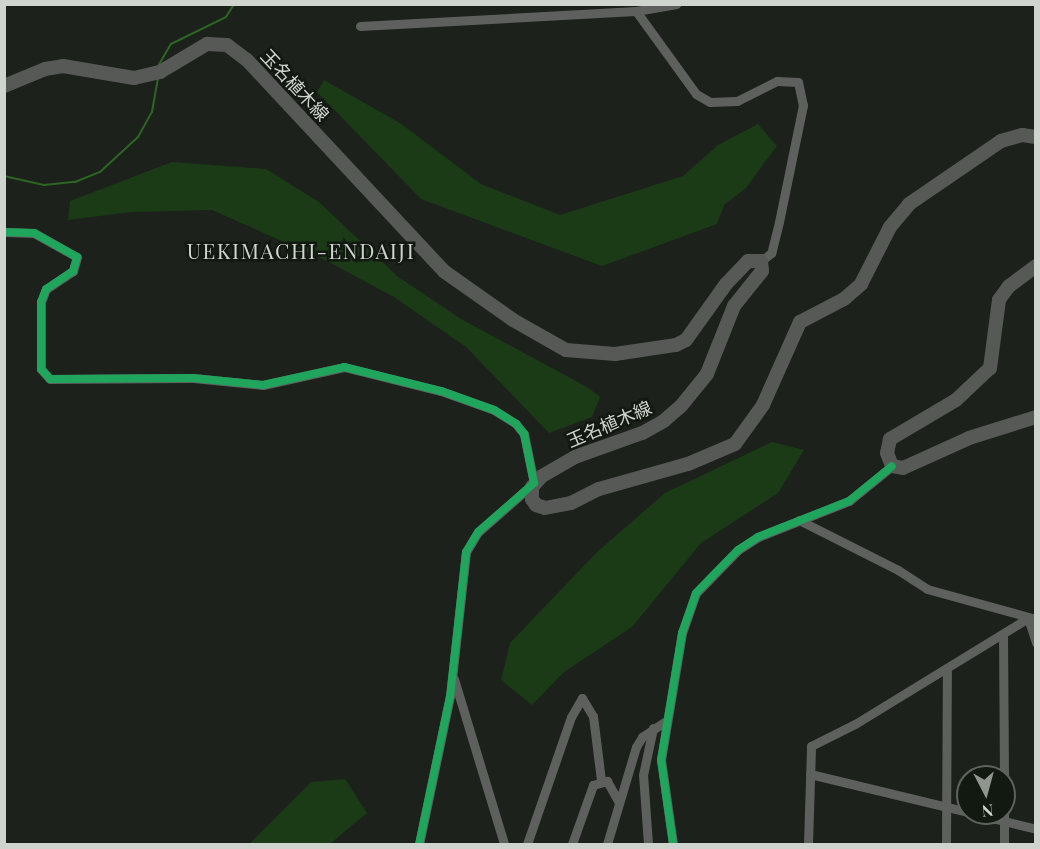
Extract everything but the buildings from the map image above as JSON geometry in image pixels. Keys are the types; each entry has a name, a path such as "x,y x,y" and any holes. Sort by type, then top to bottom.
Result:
{"main road":[{"name":"玉名植木線","path":"4,86 45,69 63,66 134,78 160,72 207,44 227,45 247,60 445,272 513,320 566,350 615,354 676,345 686,340 726,284 748,261 760,261 762,271 734,306 707,374 681,406 664,422 575,457 534,483"},
{"path":"534,483 536,505 545,508 571,503 599,489 688,464 735,444 763,405 800,322 844,299 861,284 890,227 909,204 1001,141 1022,135 1035,137"},
{"path":"1035,266 1008,286 999,300 990,368 956,400 890,439 887,453 892,466 903,468 969,438 1035,417"}],"street":[{"path":"360,26 636,11 676,4"},
{"path":"636,11 696,94 710,102 737,101 777,81 798,82 803,105 779,222 771,253 760,261"},
{"path":"4,232 34,233 77,257 73,271 46,289 41,302 40,369 50,380 194,378 263,385 344,367 441,390 506,416 524,434 534,483 478,532 466,552 453,676 419,844"},
{"path":"673,844 661,760 664,722 682,633 696,594 738,550 799,520 849,501 892,466"},
{"path":"799,520 898,570 927,589 1032,618"},
{"path":"808,844 811,746 1032,618"},
{"path":"1032,618 1035,643"},
{"path":"1003,634 1004,765"},
{"path":"946,844 947,668"},
{"path":"453,676 504,844"},
{"path":"528,844 571,717 582,698 593,716 601,780"},
{"path":"607,844 636,747 653,728 664,722"},
{"path":"648,844 643,775 653,728"},
{"path":"810,774 956,809"},
{"path":"601,780 613,787 618,801"},
{"path":"572,844 589,791 601,780"},
{"path":"1016,822 1035,829"},
{"path":"1004,825 1004,844"}],"green space":[{"path":"324,80 400,123 481,184 560,215 683,176 718,145 758,124 777,146 746,188 724,205 717,224 602,266 421,199 317,92"},
{"path":"172,162 266,169 319,202 397,276 461,319 587,387 600,397 592,417 549,433 466,347 394,297 327,261 212,210 132,212 68,220 70,201"},
{"path":"772,442 804,450 778,493 701,543 632,627 564,672 532,705 501,680 510,643 597,552 665,493"},
{"path":"345,779 367,813 330,844 249,844 311,782"}],"waterway":[{"path":"157,68 171,44 226,17 234,4"},
{"path":"4,176 44,185 75,182 100,172 138,137 152,112 158,77"}],"cycle path":[{"path":"4,232 34,233 77,257 73,271 46,289 41,302 41,369 50,379 193,378 263,385 344,367 441,391 494,410 516,424 524,434 534,483 478,532 466,552 450,696 419,844"},
{"path":"673,844 661,760 682,633 696,593 738,550 758,537 849,501 892,466"}],"district":[{"name":"UEKIMACHI-ENDAIJI","path":"301,250"}]}
